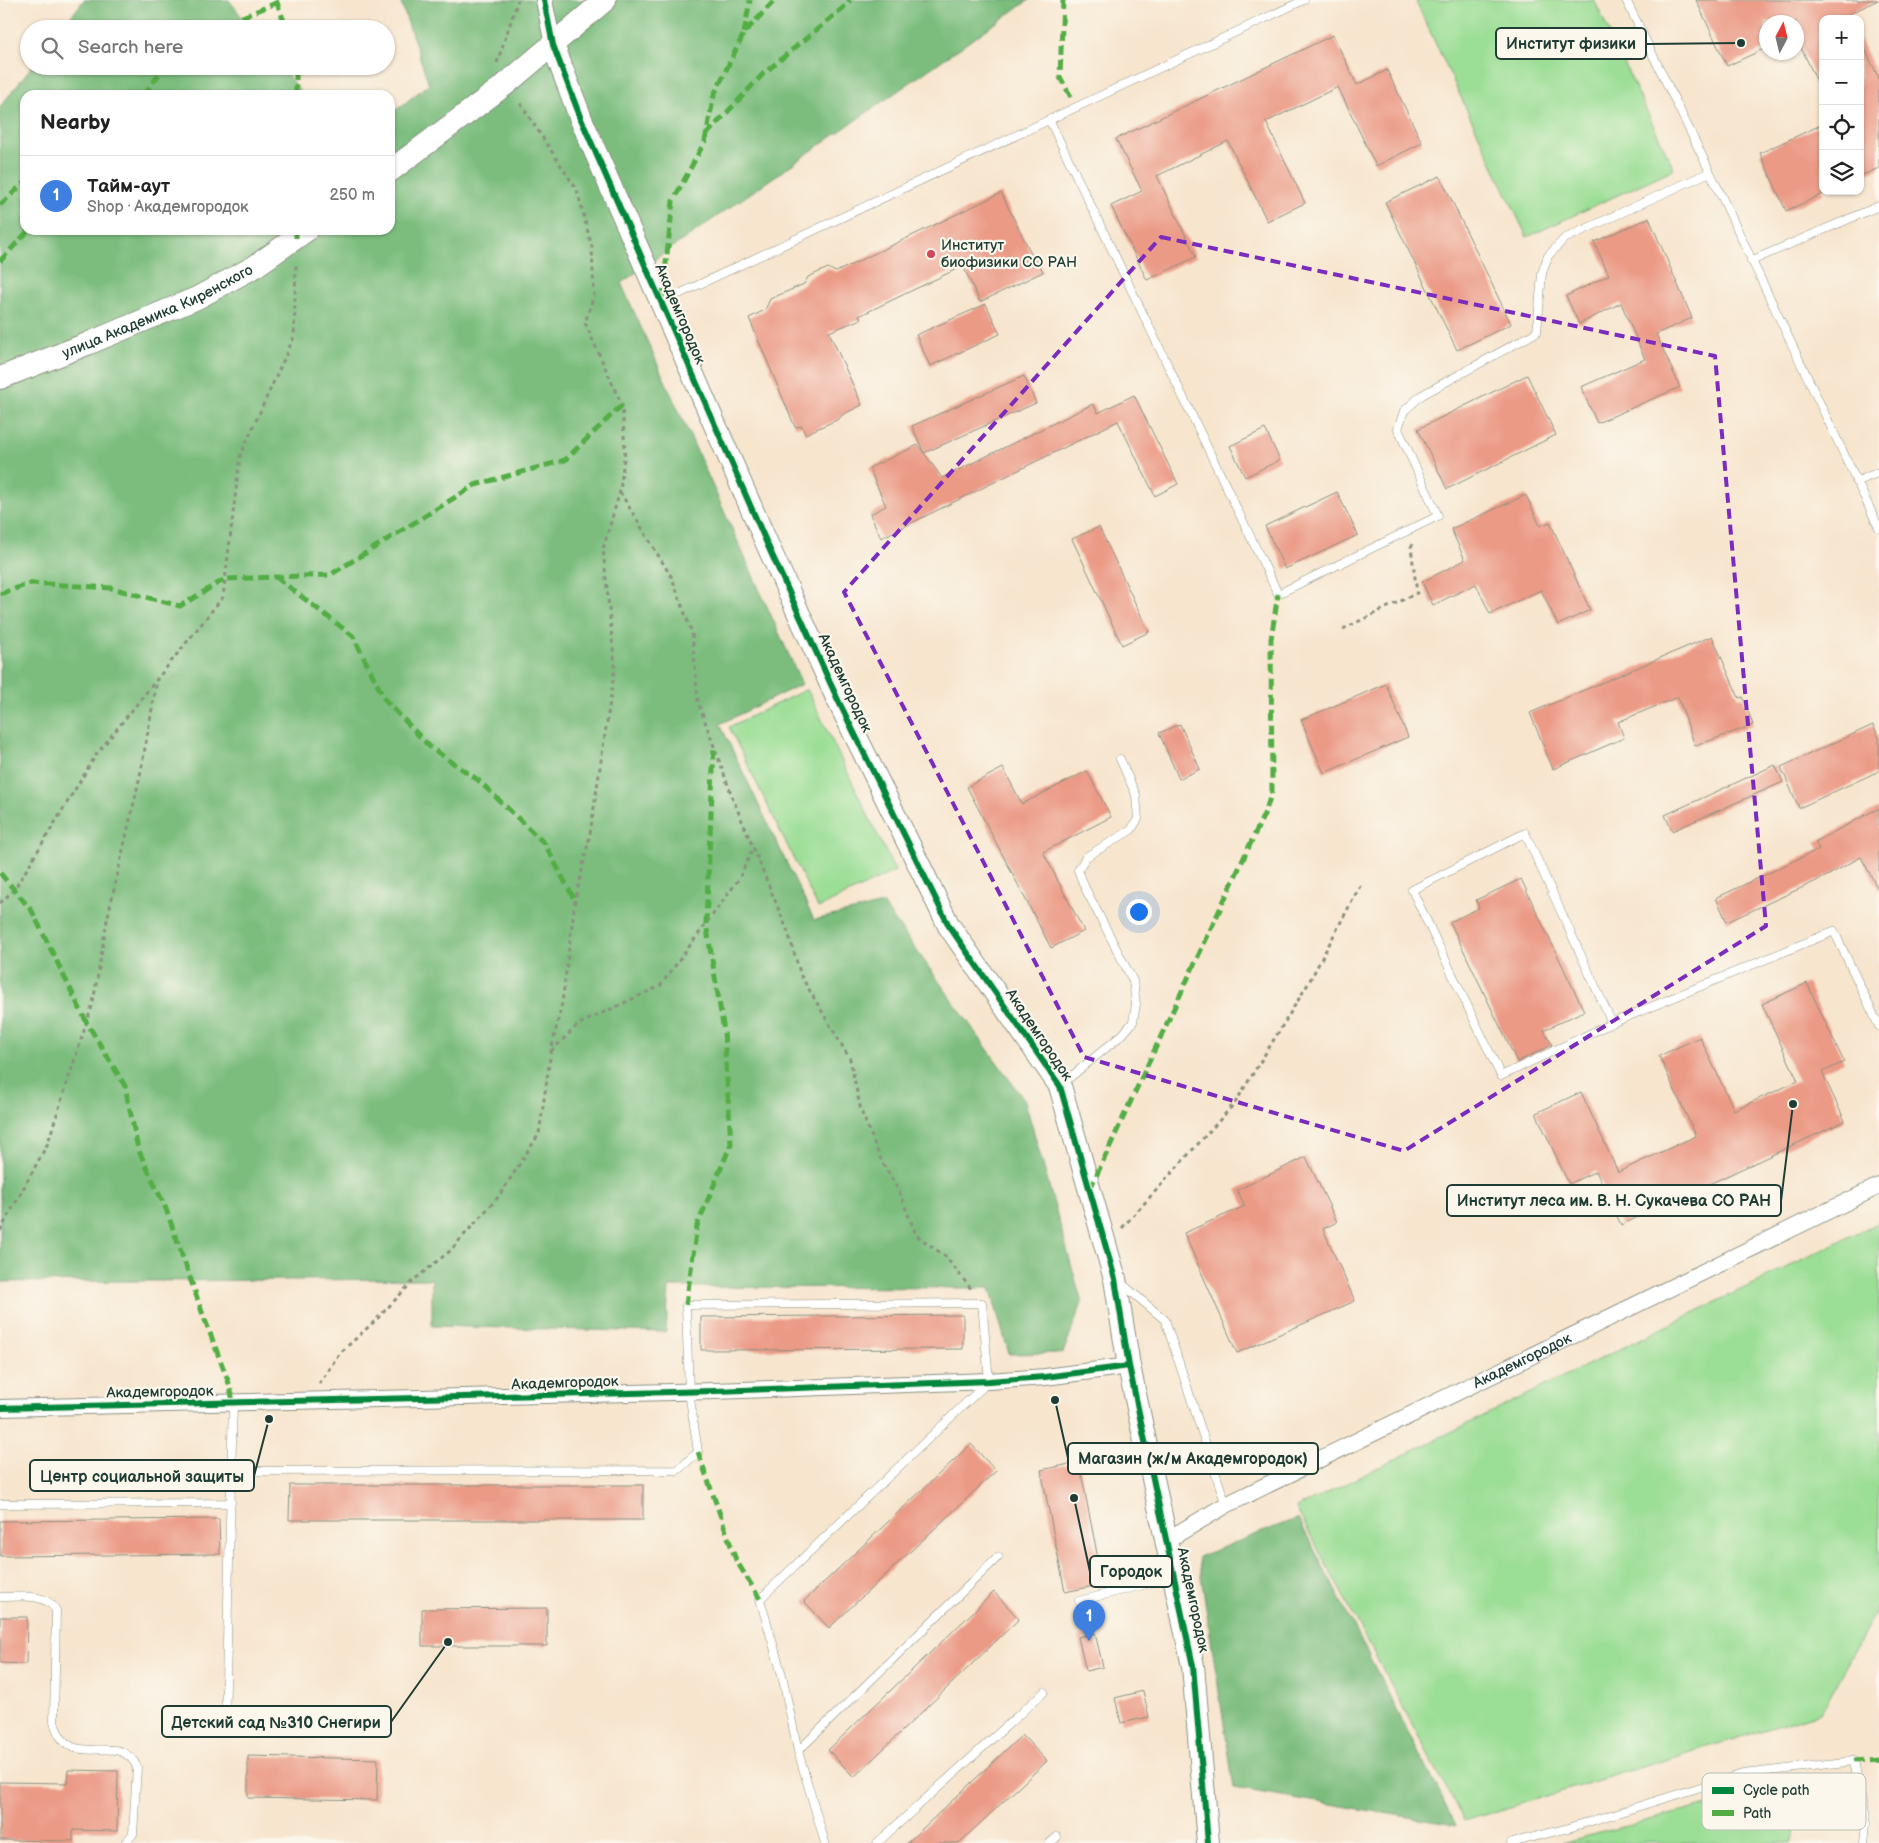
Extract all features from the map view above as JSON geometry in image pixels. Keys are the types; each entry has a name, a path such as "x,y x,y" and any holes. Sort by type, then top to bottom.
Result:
{"street":[{"name":"Академгородок","path":"544,0 553,45 581,119 760,528 838,700 949,926 1060,1086 1107,1245 1115,1279 1129,1366 1193,1666 1208,1843"},
{"path":"395,167 506,84 605,0"},
{"name":"улица Академика Киренского","path":"0,378 197,298 254,267 300,235"},
{"name":"Академгородок","path":"1167,1540 1226,1505 1879,1186"},
{"name":"Академгородок","path":"0,1408 689,1392 989,1381 1045,1377 1129,1366"}],"lane":[{"path":"662,302 1304,0"},
{"path":"1626,0 1879,528"},
{"path":"1049,119 1278,594 1438,516 1398,429 1404,410 1422,395 1537,332 1542,273 1548,256 1564,239 1710,172"},
{"path":"1751,261 1879,206"},
{"path":"1856,482 1879,472"},
{"path":"1060,1086 1123,1034 1133,1022 1136,1004 1133,981 1085,888 1078,870 1086,857 1131,830 1138,819 1136,796 1120,758"},
{"path":"1612,1023 1525,833 1412,890 1501,1076 1612,1023 1834,931 1879,1026"},
{"path":"1115,1279 1165,1320 1226,1505"},
{"path":"231,1471 678,1470 698,1452 689,1392 686,1305 982,1303 989,1381 760,1599 782,1675 798,1751 825,1843"},
{"path":"225,1723 233,1402"},
{"path":"0,1504 230,1503"},
{"path":"798,1751 998,1557"},
{"path":"1079,1602 1175,1577"},
{"path":"0,1597 39,1598 51,1602 56,1610 54,1722 57,1733 68,1746 81,1750 120,1751 133,1758 137,1767 133,1834 125,1843"},
{"path":"877,1843 1044,1692"},
{"path":"1752,1773 1854,1761 1856,1773"},
{"path":"1512,1843 1572,1827 1702,1787"},
{"path":"1864,1843 1865,1830"},
{"path":"1050,1843 1056,1837"}],"path":[{"path":"496,66 518,0"},
{"path":"307,1401 339,1354 376,1320 414,1279 450,1251 499,1196 539,1134 551,1051 562,1002 575,901 590,834 615,668 602,549 620,491 625,450 622,405 585,323 594,295 592,247 578,190 520,103"},
{"path":"0,903 14,890 96,755 223,597 240,456 294,337 301,235"},
{"path":"620,491 672,578 692,633 698,702 733,799 788,932 801,976 850,1059 861,1111 882,1162 899,1191 916,1235 945,1256 982,1303"},
{"path":"1343,629 1417,593 1411,547 1416,541"},
{"path":"0,1231 46,1145 93,1003 107,920 140,776 157,679"},
{"path":"551,1051 580,1024 660,986 739,879 753,848"},
{"path":"1107,1245 1235,1103 1308,984 1362,884"}],"highlighted area":[{"path":"1161,237 1715,356 1766,926 1404,1151 1084,1057 844,592"}],"green space":[{"path":"84,0 229,0 244,20 68,20"},
{"path":"400,0 1029,0 621,283 802,684 720,724 814,920 883,904 1025,1101 1082,1303 1063,1353 1009,1354 990,1288 669,1287 666,1332 432,1326 432,1279 0,1282 0,107 25,75 287,75 299,90 20,90 20,235 395,235 395,111 429,84"},
{"path":"1420,0 1594,0 1674,169 1527,237 1416,2"},
{"path":"807,689 895,871 818,908 729,727"},
{"path":"1879,1222 1879,1605 1820,1713 1464,1821 1296,1508"},
{"path":"1298,1518 1456,1825 1234,1788 1198,1557"},
{"path":"1702,1806 1702,1830 1795,1830 1791,1843 1561,1843"}],"building":[{"path":"1696,0 1878,0 1849,15 1819,15 1819,86 1804,54 1804,15 1759,15 1759,51 1727,66"},
{"path":"1333,35 1357,85 1387,70 1422,143 1376,166 1338,87 1266,122 1305,203 1267,221 1228,141 1157,176 1196,257 1147,280 1111,206 1142,191 1116,139"},
{"path":"1864,47 1879,79 1879,168 1864,174"},
{"path":"1819,126 1819,195 1821,195 1786,211 1760,153"},
{"path":"1440,176 1511,324 1457,350 1385,202"},
{"path":"1001,193 1033,257 1036,256 1043,272 980,302 963,266 859,316 861,319 829,332 862,405 842,415 839,419 805,434 802,426 795,427 749,318 765,310 770,299 804,284 808,277 828,268 836,272"},
{"path":"1649,218 1692,318 1656,334 1680,387 1597,423 1581,387 1645,359 1621,303 1579,324 1566,296 1609,275 1594,242"},
{"path":"986,304 1000,334 930,366 916,335"},
{"path":"1527,375 1556,435 1447,489 1418,429"},
{"path":"1024,376 1036,403 924,453 912,426"},
{"path":"1134,395 1178,484 1155,496 1118,421 881,538 870,514 886,506 869,468 918,445 942,478 1093,404 1098,413"},
{"path":"1265,429 1280,460 1245,477 1230,446"},
{"path":"1337,492 1358,535 1285,569 1265,526"},
{"path":"1526,495 1540,526 1550,522 1590,610 1558,625 1541,590 1490,614 1476,584 1433,605 1422,582 1465,560 1451,529"},
{"path":"1099,527 1149,632 1122,645 1072,539"},
{"path":"1712,636 1739,698 1743,697 1753,725 1695,746 1678,697 1618,722 1624,738 1553,769 1530,713"},
{"path":"1386,684 1408,737 1324,773 1301,720"},
{"path":"1180,724 1200,769 1179,779 1159,733"},
{"path":"1873,725 1879,738 1879,771 1799,808 1781,767"},
{"path":"1775,765 1783,782 1672,831 1665,815"},
{"path":"1003,768 1022,804 1087,771 1111,817 1043,852 1084,931 1051,948 967,787"},
{"path":"1879,808 1879,891 1861,857 1823,878 1727,922 1716,898 1819,849 1815,842"},
{"path":"1521,879 1584,1011 1544,1030 1552,1045 1517,1062 1450,922 1479,908 1476,900"},
{"path":"1807,983 1844,1062 1822,1072 1845,1121 1621,1225 1596,1171 1569,1184 1536,1113 1581,1092 1618,1172 1696,1136 1659,1056 1700,1037 1734,1110 1798,1081 1762,1004"},
{"path":"1306,1157 1337,1222 1323,1229 1355,1301 1237,1353 1184,1233 1245,1206 1237,1190"},
{"path":"963,1315 963,1349 701,1350 701,1317"},
{"path":"971,1444 996,1471 829,1628 804,1601"},
{"path":"1079,1462 1103,1584 1065,1592 1041,1470"},
{"path":"290,1485 643,1485 643,1520 289,1520"},
{"path":"219,1519 220,1554 0,1556 0,1521"},
{"path":"994,1592 1019,1619 854,1777 828,1750"},
{"path":"547,1608 547,1646 422,1646 422,1609"},
{"path":"0,1617 27,1617 26,1664 0,1663"},
{"path":"1095,1633 1103,1667 1086,1671 1078,1637"},
{"path":"1143,1691 1149,1717 1121,1723 1115,1698"},
{"path":"1022,1735 1047,1761 959,1843 907,1843"},
{"path":"248,1756 378,1759 377,1800 248,1798"},
{"path":"68,1770 118,1771 117,1831 73,1830 73,1841 0,1840 0,1782 67,1783"}],"marked path":[{"path":"276,0 284,20"},
{"path":"235,20 283,0"},
{"path":"744,33 750,0"},
{"path":"662,299 673,201 705,141 714,95 744,33 775,0"},
{"path":"706,135 763,74 843,8 850,0"},
{"path":"1063,0 1060,77 1071,97"},
{"path":"148,90 158,75"},
{"path":"296,75 296,90"},
{"path":"0,205 20,187"},
{"path":"0,261 24,235"},
{"path":"0,594 31,583 111,588 180,606 225,579 330,575 475,485 565,460 622,405"},
{"path":"276,577 353,636 385,700 430,747 478,780 545,844 575,901"},
{"path":"1090,1189 1266,810 1272,791 1271,639 1278,594"},
{"path":"686,1305 697,1226 731,1144 724,1031 706,923 714,747"},
{"path":"0,873 32,911 87,1023 125,1086 138,1149 166,1209 230,1386 233,1402"},
{"path":"698,1452 736,1560 760,1599"},
{"path":"1854,1761 1879,1759"}],"cycle path":[{"path":"544,0 553,45 581,119 768,546 838,700 949,926 1060,1086 1115,1279 1129,1366 1193,1666 1208,1843"},
{"path":"0,1408 715,1391 989,1381 1045,1377 1129,1366"}],"place":[{"name":"Институт физики","path":"1741,43"},
{"name":"Институт биофизики СО РАН","path":"931,254"},
{"name":"Институт леса им. В. Н. Сукачева СО РАН","path":"1793,1104"},
{"name":"Магазин (ж/м Академгородок)","path":"1055,1400"},
{"name":"Центр социальной защиты","path":"269,1419"},
{"name":"Городок","path":"1074,1498"},
{"name":"Тайм-аут","path":"1089,1641"},
{"name":"Детский сад №310 Снегири","path":"448,1642"}]}
